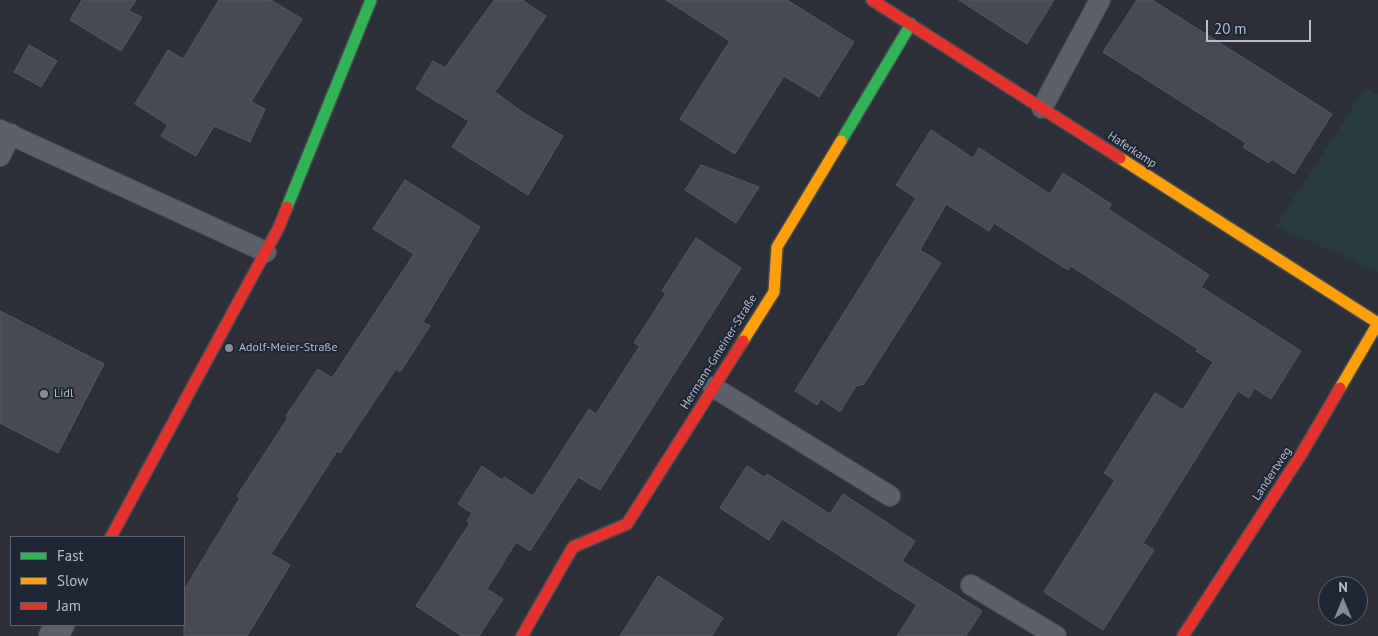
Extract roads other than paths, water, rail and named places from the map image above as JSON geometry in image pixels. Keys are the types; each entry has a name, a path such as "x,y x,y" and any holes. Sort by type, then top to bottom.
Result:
{"street":[{"path":"112,536 279,227 371,0"},
{"name":"Haferkamp","path":"872,0 1378,323"},
{"name":"Hermann-Gmeiner-Straße","path":"522,636 574,547 627,524 774,292 777,247 911,24"},
{"name":"Landertweg","path":"1183,636 1302,453 1378,323"}],"lane":[{"path":"1042,108 1100,0"},
{"path":"0,156 6,132 78,167 266,252"},
{"path":"713,387 890,496"},
{"path":"971,585 1056,636"}],"place":[{"name":"Adolf-Meier-Straße","path":"229,348"},
{"name":"Lidl","path":"44,394"}]}
